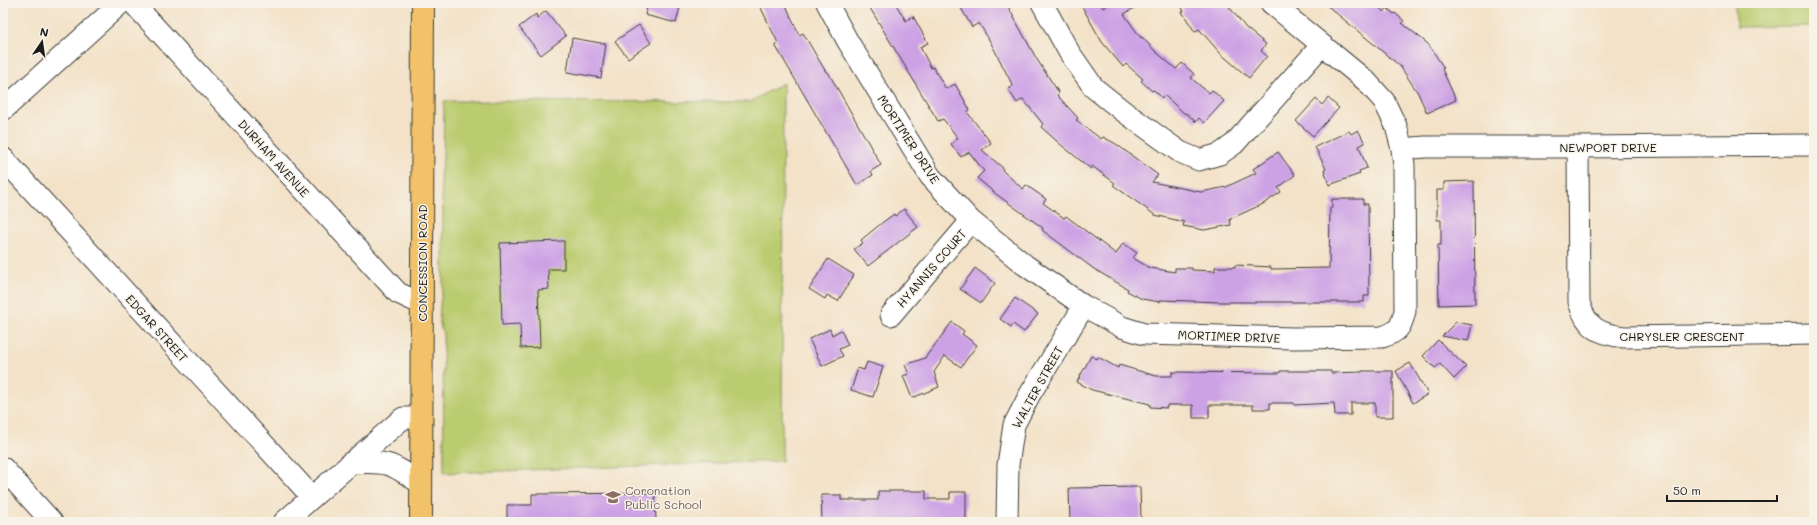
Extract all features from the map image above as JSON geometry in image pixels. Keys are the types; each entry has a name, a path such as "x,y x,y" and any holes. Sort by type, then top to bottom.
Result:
{"main road":[{"name":"CONCESSION ROAD","path":"421,522 423,3"}],"street":[{"path":"3,110 121,3"},
{"name":"DURHAM AVENUE","path":"133,3 398,293 422,304"},
{"name":"MORTIMER DRIVE","path":"828,3 847,40 930,176 971,221 1025,265 1084,306 1122,327 1144,334 1294,338 1382,337 1394,333 1402,324 1405,311 1404,165 1402,149 1396,126 1384,101 1366,81 1321,46 1270,3"},
{"path":"1042,3 1069,52 1094,88 1180,152 1199,160 1220,154 1234,144 1321,46"},
{"name":"NEWPORT DRIVE","path":"1402,149 1425,147 1814,145"},
{"name":"CHRYSLER CRESCENT","path":"1578,147 1579,302 1588,323 1598,331 1610,336 1624,337 1814,334"},
{"name":"EDGAR STREET","path":"3,158 312,497"},
{"name":"HYANNIS COURT","path":"890,315 971,221"},
{"name":"WALTER STREET","path":"1007,522 1008,465 1014,425 1030,394 1084,306"},
{"path":"284,522 403,418 421,418"},
{"path":"350,463 378,461 393,465 421,484"},
{"path":"3,468 52,522"}],"green space":[{"path":"1735,3 1814,3 1814,26 1736,27"},
{"path":"783,83 782,461 444,473 443,334 440,324 440,305 443,288 443,210 440,175 443,160 444,101 750,102"}],"building":[{"path":"648,3 681,3 676,23 645,15"},
{"path":"766,3 785,3 799,35 803,33 826,72 828,72 881,165 871,171 873,175 857,185 775,45 778,43 760,6"},
{"path":"867,3 895,3 906,21 913,16 928,43 920,47 931,68 933,67 946,89 955,84 970,110 967,112 991,143 982,150 1003,168 1002,170 1023,189 1026,185 1046,199 1043,203 1064,218 1066,216 1116,254 1123,243 1137,253 1133,258 1150,268 1175,272 1175,268 1192,268 1192,270 1215,271 1215,267 1235,267 1235,265 1271,267 1271,269 1329,268 1330,208 1332,208 1332,199 1363,199 1363,204 1368,204 1369,296 1364,296 1364,302 1222,302 1160,300 1160,302 1142,299 1127,291 1128,289 1094,269 1042,230 1043,228 996,194 977,178 984,171 969,152 961,157 951,144 958,138 943,119 938,121"},
{"path":"958,3 1006,3 1036,58 1059,93 1057,95 1078,118 1076,120 1101,139 1103,137 1116,144 1158,175 1152,182 1201,192 1226,187 1256,173 1253,169 1278,152 1295,175 1278,188 1281,192 1263,204 1230,219 1231,225 1204,230 1183,226 1184,222 1155,215 1113,185 1115,183 1092,166 1091,169 1060,144 1041,127 1043,124 1023,99 1017,103 1008,89 1013,86 991,43 979,23 972,27"},
{"path":"1080,3 1100,3 1103,8 1112,3 1143,3 1124,14 1141,38 1142,37 1155,51 1176,69 1182,63 1194,74 1191,78 1209,93 1212,90 1224,101 1204,123 1199,118 1196,122 1164,95 1162,98 1154,90 1152,91 1141,81 1143,79 1126,64 1123,67 1102,42"},
{"path":"1179,3 1226,3 1246,28 1266,44 1261,51 1267,56 1249,78 1221,54 1199,29 1195,32 1182,12 1184,11"},
{"path":"1324,3 1374,3 1384,12 1387,8 1394,14 1395,13 1404,21 1402,23 1428,44 1444,68 1442,69 1456,100 1427,113 1418,93 1400,66"},
{"path":"546,11 566,36 541,55 519,27 536,14 537,18"},
{"path":"639,25 651,43 628,58 615,41"},
{"path":"572,38 606,44 601,78 567,72"},
{"path":"1328,98 1339,108 1313,136 1296,121 1316,99 1322,105"},
{"path":"1358,130 1365,143 1359,146 1367,168 1359,171 1360,174 1329,185 1324,170 1326,169 1315,147 1349,131 1351,134"},
{"path":"1474,181 1475,304 1439,305 1438,245 1441,245 1441,220 1437,220 1437,190 1444,190 1444,182"},
{"path":"904,209 918,227 868,266 854,249 863,243 861,240 883,222 894,214 895,216"},
{"path":"564,241 564,269 548,269 549,289 538,290 540,347 521,348 520,324 502,325 500,243"},
{"path":"828,259 854,275 838,301 827,295 825,299 809,289"},
{"path":"975,268 995,283 981,303 960,289"},
{"path":"1015,298 1038,314 1024,332 1013,324 1011,327 1000,319"},
{"path":"952,322 964,331 962,334 977,345 961,367 945,356 934,372 939,387 912,398 903,376 909,374 905,365 925,358"},
{"path":"1456,322 1472,325 1468,341 1442,336"},
{"path":"830,329 832,335 841,330 848,345 839,349 843,356 822,366 809,339"},
{"path":"1438,340 1466,367 1454,379 1440,364 1435,368 1423,356"},
{"path":"1091,356 1097,359 1098,357 1118,368 1119,365 1156,376 1172,376 1172,372 1280,373 1280,371 1331,371 1331,373 1393,371 1393,417 1375,417 1375,403 1351,403 1351,415 1335,415 1334,403 1294,405 1294,403 1270,403 1270,409 1253,409 1253,405 1209,405 1209,418 1193,418 1193,405 1167,405 1167,408 1150,407 1150,404 1092,390 1077,382"},
{"path":"867,362 883,367 873,397 851,390 858,368 864,370"},
{"path":"1410,363 1428,394 1413,403 1396,371"},
{"path":"1140,487 1141,520 1070,522 1069,488"},
{"path":"878,491 926,491 926,499 950,499 950,492 966,492 966,522 822,522 821,495 841,495 841,500 878,500"},
{"path":"655,493 656,522 507,522 507,505 532,505 532,494"}],"place":[{"name":"Coronation Public School","path":"613,497"}]}
